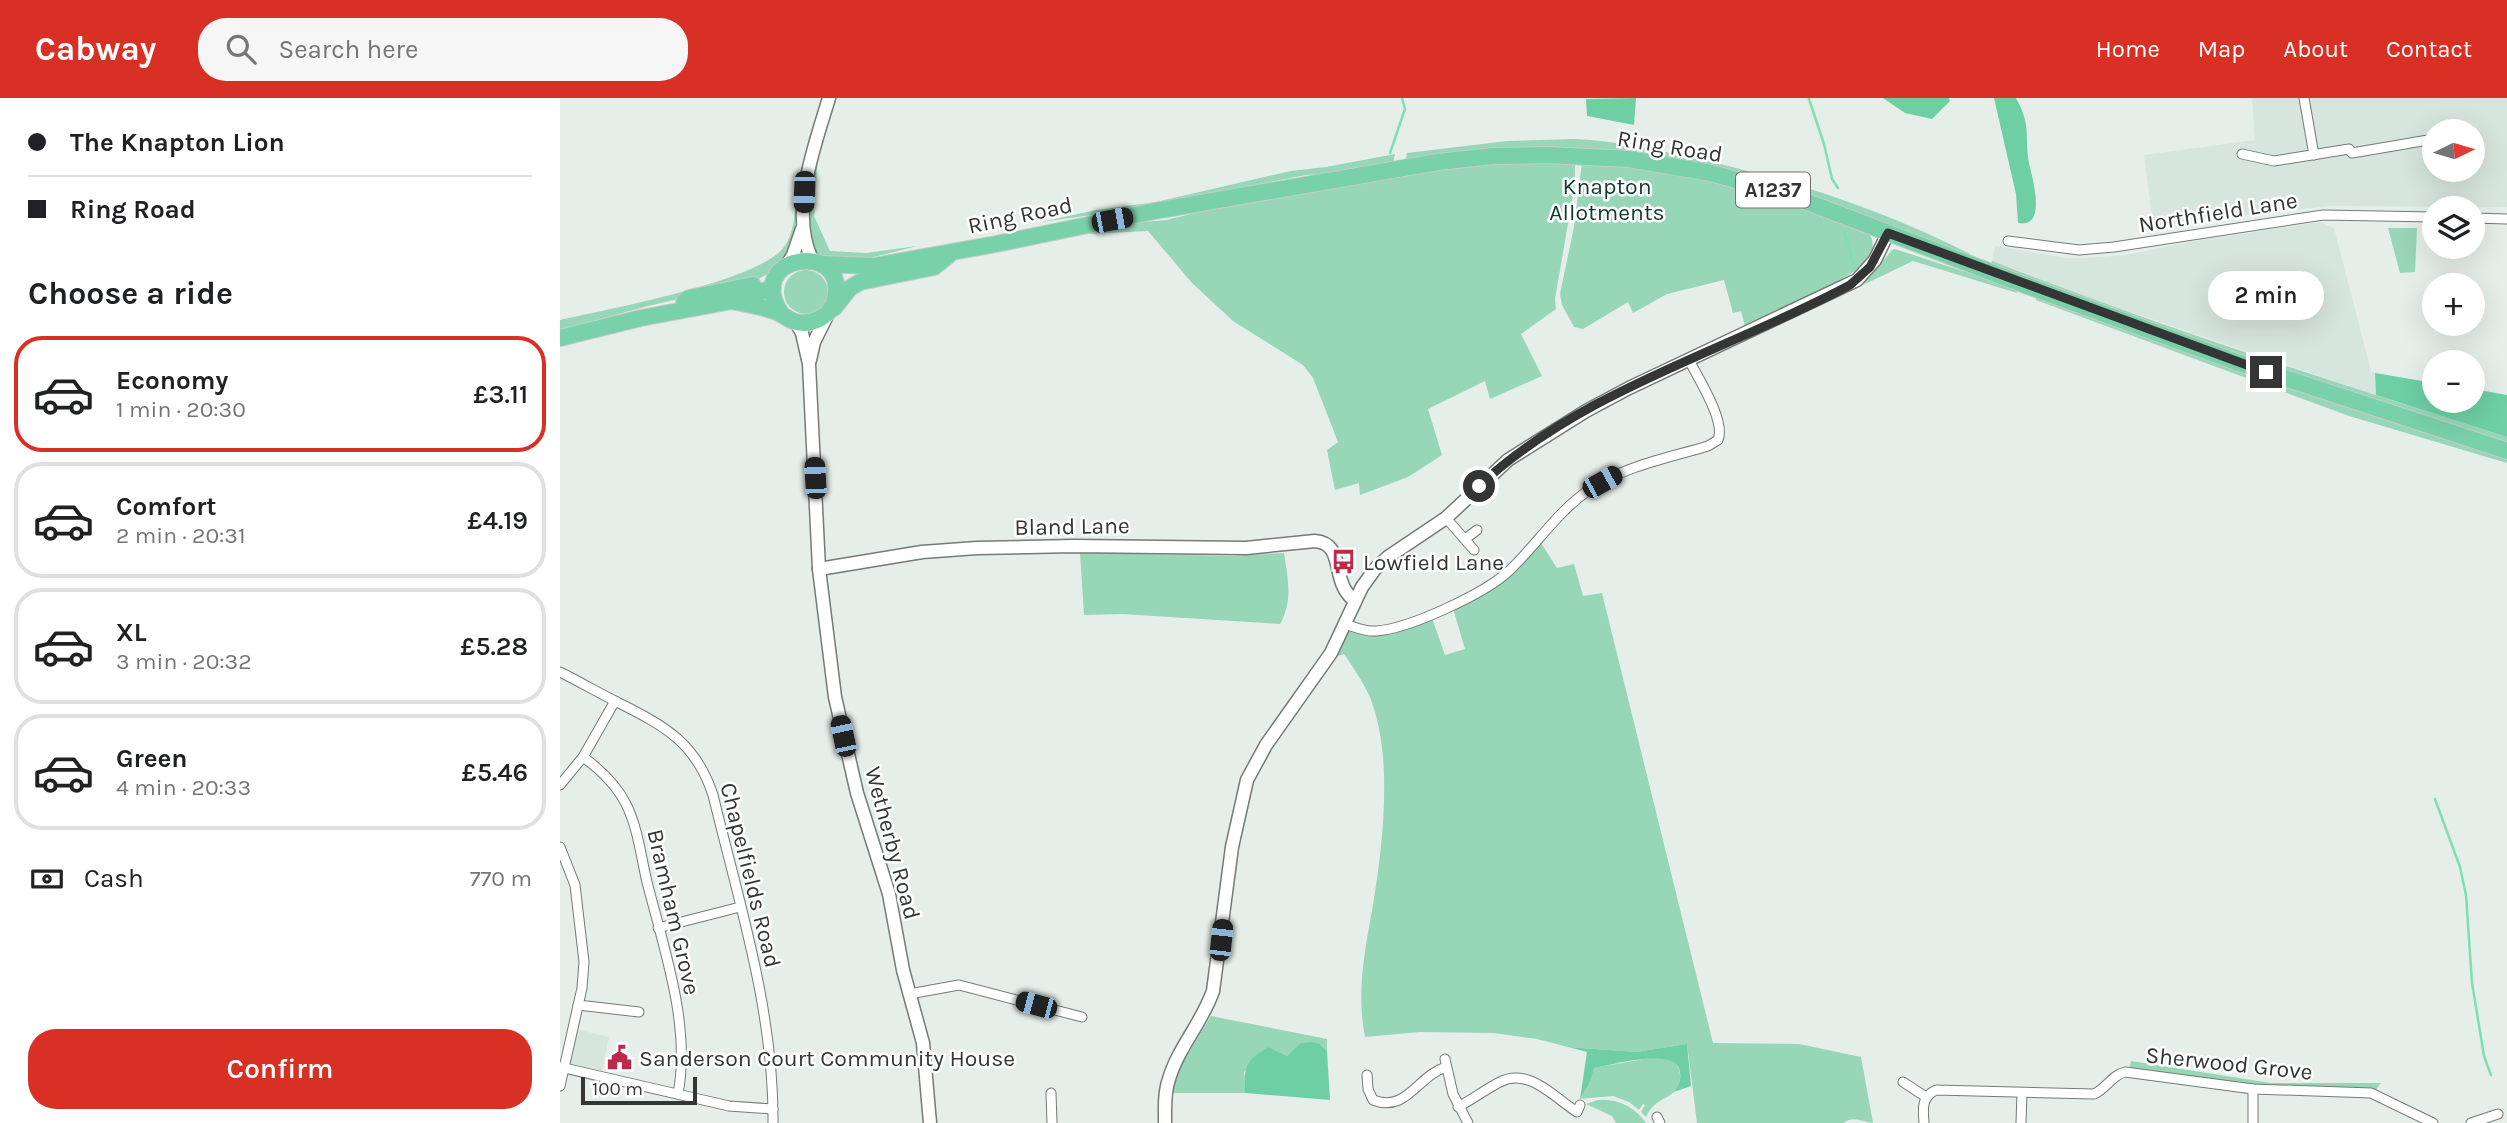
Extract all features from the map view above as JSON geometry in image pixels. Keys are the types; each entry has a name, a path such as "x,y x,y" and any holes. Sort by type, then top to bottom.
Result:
{"highway":[{"name":"Ring Road","path":"817,262 874,266 1155,211 1438,162 1547,155 1629,159 1711,173 1789,195 2242,364 2507,451"},
{"path":"732,301 813,322 826,316 844,295 860,282 934,267 954,252"},
{"path":"670,313 689,298 761,282 771,278 788,263 800,260 817,262 832,274 836,297 826,316"},
{"path":"781,314 776,306 773,288 778,275 788,263"},
{"name":"Ring Road","path":"836,288 848,278 874,266"},
{"path":"560,338 732,301 773,288"}],"street":[{"path":"817,262 807,246 803,225 804,192 830,98"},
{"path":"2304,98 2314,155"},
{"path":"2242,154 2274,161 2349,149 2353,153 2422,141"},
{"name":"Northfield Lane","path":"2008,241 2079,250 2323,215 2422,217"},
{"path":"2485,218 2507,219"},
{"path":"788,263 803,225"},
{"path":"1165,1123 1169,1077 1205,1013 1216,980 1231,847 1247,780 1266,745 1325,662 1368,578 1382,562 1446,518 1495,471 1524,449 1610,397 1857,281 1875,260 1888,233"},
{"name":"Wetherby Road","path":"781,314 802,333 809,363 819,569 827,645 843,736 857,793 889,894 909,994 925,1051 930,1123"},
{"name":"Wetherby Road","path":"809,363 814,342 826,316"},
{"path":"1345,624 1368,631 1383,630 1476,594 1510,569 1568,508 1591,488 1625,471 1714,443 1720,434 1716,416 1689,360"},
{"path":"1446,518 1474,550"},
{"path":"1465,539 1477,530"},
{"name":"Bland Lane","path":"819,569 922,552 977,548 1113,545 1245,548 1315,541 1326,544 1336,555 1342,588 1355,601"},
{"name":"Chapelfields Road","path":"560,672 665,728 687,746 699,762 713,795 766,1022 772,1068 773,1123"},
{"path":"560,785 583,757 615,701"},
{"name":"Bramham Grove","path":"583,757 607,776 628,806 682,1037 678,1094"},
{"path":"560,847 573,875 581,932 583,975 560,1086"},
{"path":"658,928 740,907"},
{"path":"909,994 959,985 1082,1017"},
{"path":"578,1005 639,1012"},
{"path":"1367,1075 1370,1102 1390,1102 1405,1097 1445,1063 1458,1107 1468,1123"},
{"path":"562,1068 738,1107 773,1110"},
{"name":"Sherwood Grove","path":"1926,1097 1936,1090 2094,1094 2117,1074 2125,1072 2253,1089 2371,1093 2433,1123"},
{"path":"1458,1107 1504,1080 1522,1077 1577,1111"},
{"path":"1903,1082 1926,1097 1923,1103 1924,1123"},
{"path":"2253,1089 2253,1123"},
{"path":"1051,1093 1052,1123"},
{"path":"2021,1123 2022,1093"},
{"path":"2471,1123 2498,1114"}],"shaded area":[{"path":"2252,98 2507,98 2507,207 2485,207 2485,196 2422,196 2422,207 2331,206 2153,224 2144,155 2255,140"},
{"path":"2320,222 2334,228 2371,371 2375,373 2376,395 2066,290 1992,261 1995,246 2065,258 2126,255 2189,242"},
{"path":"576,1029 609,1037 602,1071 568,1064"}],"green space":[{"path":"1636,98 1634,125 1587,116 1586,99"},
{"path":"1883,98 1949,98 1950,101 1932,119 1905,113"},
{"path":"1994,98 2016,98 2024,116 2036,201 2033,218 2027,223 2018,223 2016,194"},
{"path":"1574,139 1680,155 1791,183 1900,222 1970,254 1965,257 1675,160 1408,161 1406,158 1407,153 1507,141"},
{"path":"818,153 814,216 830,251 866,253 917,246 854,260 830,260 822,257 815,249 809,224"},
{"path":"1395,154 1393,163 1306,175 1128,210 1041,222 1096,210 1156,202 1291,171"},
{"path":"1575,162 1575,183 1555,299 1556,309 1521,334 1542,376 1490,399 1485,381 1428,409 1442,455 1408,477 1360,495 1359,483 1335,490 1327,450 1338,442 1313,378 1303,365 1233,321 1192,283 1148,231 1089,234 1104,226 1166,220 1249,200 1415,171 1486,163"},
{"name":"Knapton Allotments","path":"1582,163 1683,173 1734,185 1868,232 1873,249 1865,265 1805,301 1746,330 1741,311 1733,313 1724,280 1667,294 1633,313 1628,302 1583,329 1574,327 1562,305 1560,294 1574,227"},
{"path":"797,184 800,187 793,242 787,257 773,271 753,282 560,330 560,320 680,292 745,271 769,259 784,247 791,233"},
{"path":"2388,228 2417,228 2415,272 2400,273"},
{"path":"1895,249 2015,288 2017,293 1913,261 1863,285"},
{"path":"1992,261 2184,331 2422,410 2422,413 2432,413 2507,437 2507,445 2300,378 1991,266"},
{"path":"806,270 815,271 822,276 827,283 827,301 822,308 815,313 806,314 797,313 790,308 785,301 784,292 785,283 790,276 797,271"},
{"path":"2036,297 2507,457 2507,463 2349,416 2036,300"},
{"path":"2375,373 2422,381 2422,410 2376,395"},
{"path":"2485,391 2507,395 2507,437 2432,413 2485,413"},
{"path":"1541,543 1557,568 1574,564 1583,596 1602,593 1713,1043 1799,1044 1861,1057 1873,1123 1854,1119 1844,1123 1697,1123 1687,1044 1636,1052 1568,1047 1494,1033 1420,1032 1365,1037 1361,1004 1367,938 1383,827 1382,744 1369,695 1344,654 1335,657 1345,633 1349,630 1361,632 1432,618 1445,655 1465,649 1455,609 1492,590"},
{"path":"1080,553 1233,556 1284,553 1287,607 1280,624 1123,614 1084,615"},
{"path":"1211,1016 1327,1039 1327,1051 1320,1044 1301,1044 1287,1056 1269,1047 1244,1072 1245,1093 1171,1093 1174,1077"},
{"path":"1301,1043 1320,1044 1327,1051 1330,1100 1245,1093 1246,1071 1255,1056 1269,1047 1287,1056"},
{"path":"1687,1044 1691,1086 1674,1092 1680,1078 1676,1064 1668,1060 1643,1059 1594,1068 1580,1099 1587,1052 1568,1047 1636,1052"},
{"path":"1656,1057 1676,1063 1680,1070 1680,1081 1675,1091 1656,1104 1646,1117 1641,1112 1645,1105 1643,1104 1639,1110 1629,1102 1613,1096 1580,1099 1589,1084 1593,1068"},
{"path":"2131,1061 2271,1083 2381,1083 2375,1091 2274,1088 2129,1069"},
{"path":"1598,1100 1612,1100 1625,1105 1637,1112 1646,1123 1616,1123 1612,1116 1586,1104"}],"waterway":[{"path":"1390,153 1405,109 1402,98"},
{"path":"1810,102 1832,179 1838,188"},
{"path":"1844,232 1855,270"},
{"path":"2435,799 2460,867 2466,895 2472,983 2484,1056 2491,1075"}],"place":[{"name":"Lowfield Lane","path":"1343,562"},
{"name":"Sanderson Court Community House","path":"619,1058"}],"route":[{"path":"1479,486 1524,449 1610,397 1857,281 1875,260 1888,233 2266,372"}]}
